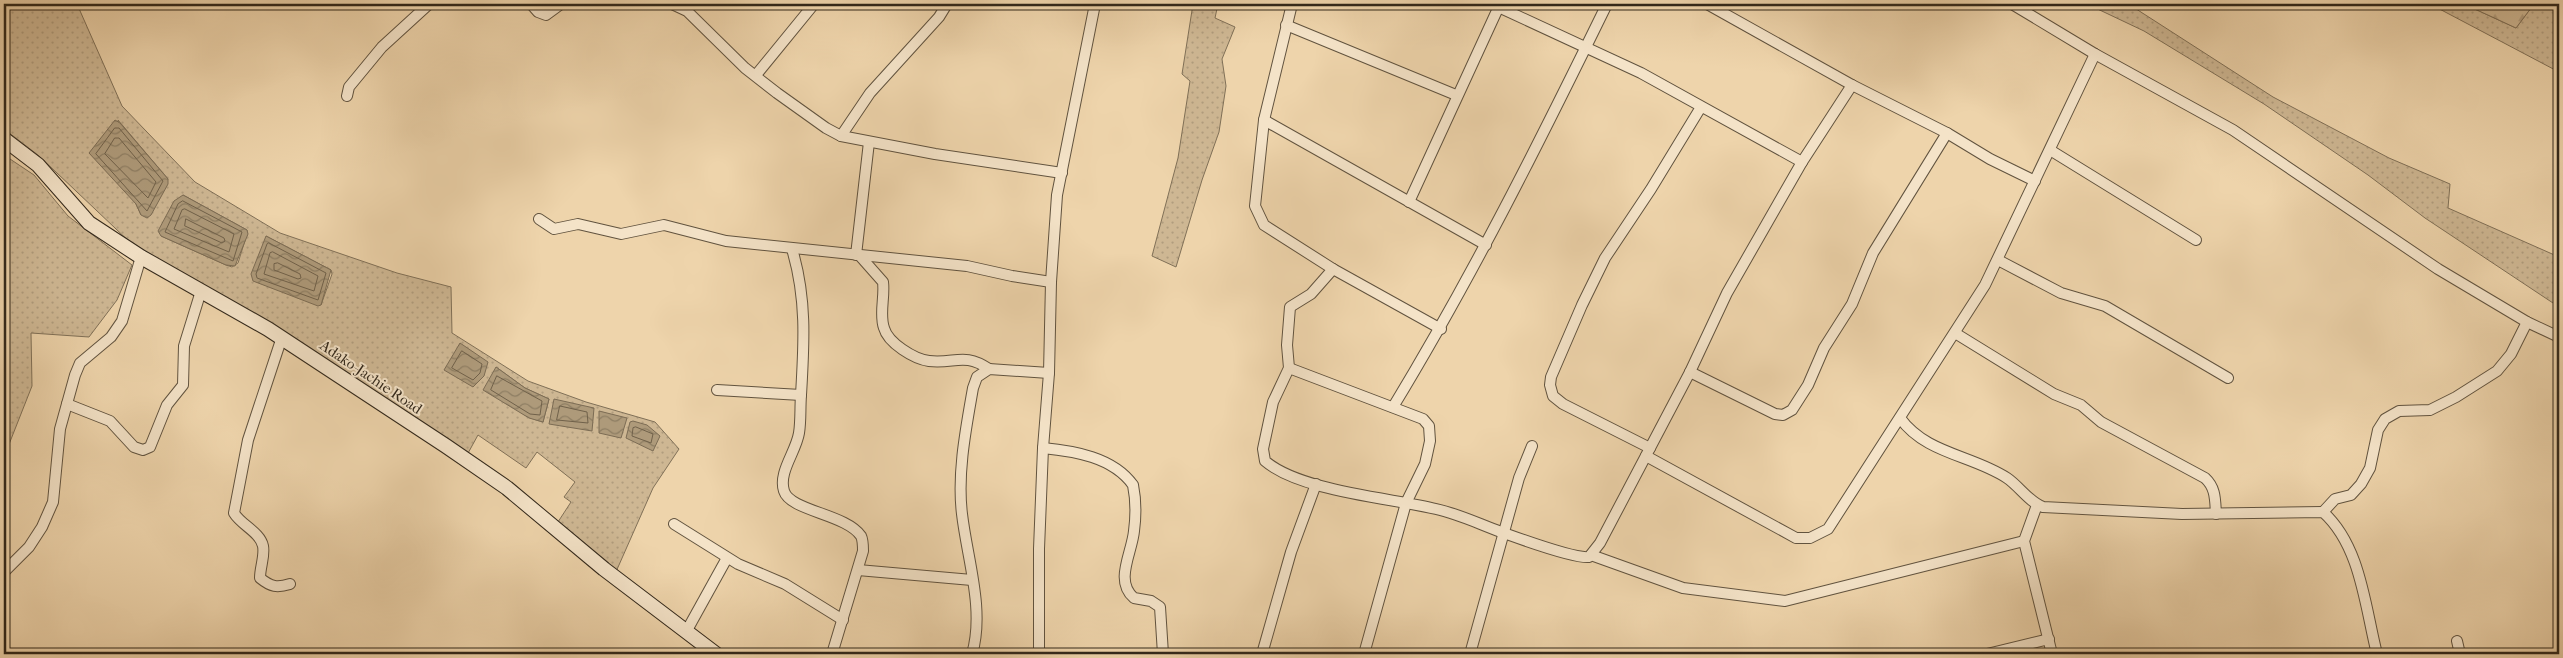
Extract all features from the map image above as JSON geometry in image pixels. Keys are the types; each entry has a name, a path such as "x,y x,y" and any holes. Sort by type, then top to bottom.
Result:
{"street":[{"path":"347,96 349,87 387,42 429,4"},
{"path":"531,4 538,12 546,15 561,4"},
{"path":"672,4 689,7 756,75 826,128 841,136 1062,173"},
{"path":"756,75 814,4"},
{"path":"841,136 870,93 939,17 947,4"},
{"path":"1039,654 1039,549 1042,448 1049,373 1057,195 1095,4"},
{"path":"1292,4 1264,120 1255,206 1259,216 1264,225 1334,269 1441,329"},
{"path":"1393,407 1441,329 1486,245 1607,4"},
{"path":"1707,4 1852,85 1947,134 1990,159 2036,181"},
{"path":"2012,4 2095,54 2233,130 2413,252 2527,322 2559,337"},
{"path":"1409,202 1497,5 1641,73 1802,162"},
{"path":"1286,25 1456,95"},
{"path":"1701,106 1651,189 1605,258 1582,305 1550,385 1553,396 1563,404 1796,538 1806,539 1828,529 1971,310 1998,260 2095,54"},
{"path":"1591,555 1690,372 1727,293 1802,162 1852,85"},
{"path":"1264,120 1486,245"},
{"path":"1690,372 1778,415 1792,410 1814,374 1824,348 1852,304 1873,253 1947,134"},
{"name":"Adako-Jachie Road","path":"4,139 38,165 89,223 141,258 282,338 507,488 604,570 716,654"},
{"path":"869,142 858,256 883,282 882,320 884,330 889,338 913,355 927,361 964,358 980,363 988,369 1049,373"},
{"path":"2050,150 2196,240"},
{"path":"539,219 554,229 578,224 621,234 664,225 726,240 792,249 967,266 1012,276 1052,282"},
{"path":"792,249 801,280 803,359 799,432 795,449 784,473 784,492 796,504 830,515 853,529 861,537 863,551 832,654"},
{"path":"4,572 29,547 42,527 53,502 60,430 80,363 111,338 122,321 141,258"},
{"path":"1998,260 2060,293 2105,306 2228,378"},
{"path":"1334,269 1312,294 1290,307 1287,345 1289,368 1273,402 1263,449 1265,460 1272,467 1316,484 1445,511 1578,557 1591,555 1683,588 1785,601 2024,541"},
{"path":"67,404 110,421 134,447 143,450 150,447 167,405 183,385 184,346 201,291"},
{"path":"2323,512 2335,498 2349,496 2356,491 2370,468 2378,430 2384,419 2399,411 2430,410 2456,397 2497,370 2511,354 2527,322"},
{"path":"1955,333 2054,394 2081,405 2101,422 2205,478 2211,484 2214,491 2216,514"},
{"path":"282,338 248,440 234,513 238,520 258,536 262,545 260,578 270,586 280,587 290,584"},
{"path":"1289,368 1423,419 1429,426 1430,441 1425,464 1406,504 1364,654"},
{"path":"972,654 976,628 972,580 961,512 962,465 973,388 977,377 988,369"},
{"path":"717,390 801,395"},
{"path":"1900,418 1917,438 1932,446 1992,469 2021,489 2037,505 2104,511 2216,514 2323,512 2338,527 2356,566 2377,654"},
{"path":"1470,654 1519,478 1532,446"},
{"path":"1042,448 1084,454 1113,468 1133,484 1136,512 1134,532 1124,573 1125,586 1134,598 1152,601 1160,607 1163,654"},
{"path":"1262,654 1288,561 1316,484"},
{"path":"2037,505 2024,541 2052,654"},
{"path":"674,524 727,558 785,584 843,620"},
{"path":"686,632 727,558"},
{"path":"858,570 972,580"},
{"path":"1987,654 2049,639"},
{"path":"2457,641 2460,654"}],"green space":[{"path":"4,4 77,4 122,106 195,182 280,233 397,273 451,287 452,333 528,381 586,402 655,422 679,449 653,488 615,574 556,525 571,502 564,497 575,482 537,452 526,468 478,435 467,455 135,247 38,155 4,129","holes":["118,120 168,179 141,215 136,204","183,195 247,230 238,263 232,267 161,236","266,236 331,270 332,274 321,305","496,367 525,388 549,399 543,422 516,409"]},
{"path":"1193,4 1218,4 1215,18 1235,27 1222,59 1226,86 1219,132 1202,180 1176,267 1152,256 1178,158 1190,81 1182,74"},
{"path":"2087,4 2130,5 2273,97 2389,158 2450,184 2448,208 2559,257 2559,307 2425,218 2368,175 2264,104 2144,31"},
{"path":"2430,4 2464,4 2516,28 2534,4 2559,4 2559,72"},
{"path":"2464,4 2534,4 2516,28"},
{"path":"4,155 34,175 68,216 132,265 117,300 89,337 31,333 32,386 4,457"}],"water":[{"path":"115,120 120,123 168,179 168,184 151,215 147,218 141,215 136,204 89,153"},
{"path":"183,195 247,230 248,234 235,266 226,265 161,236 158,231 174,201"},
{"path":"266,236 331,270 321,305 318,306 253,281 251,274"},
{"path":"460,343 488,362 484,376 473,387 444,370"},
{"path":"496,367 525,388 549,399 543,422 529,418 483,390"},
{"path":"554,399 594,408 592,431 549,424"},
{"path":"599,411 627,418 621,438 599,433"},
{"path":"633,421 647,425 660,436 653,451 626,438 630,422"}]}
